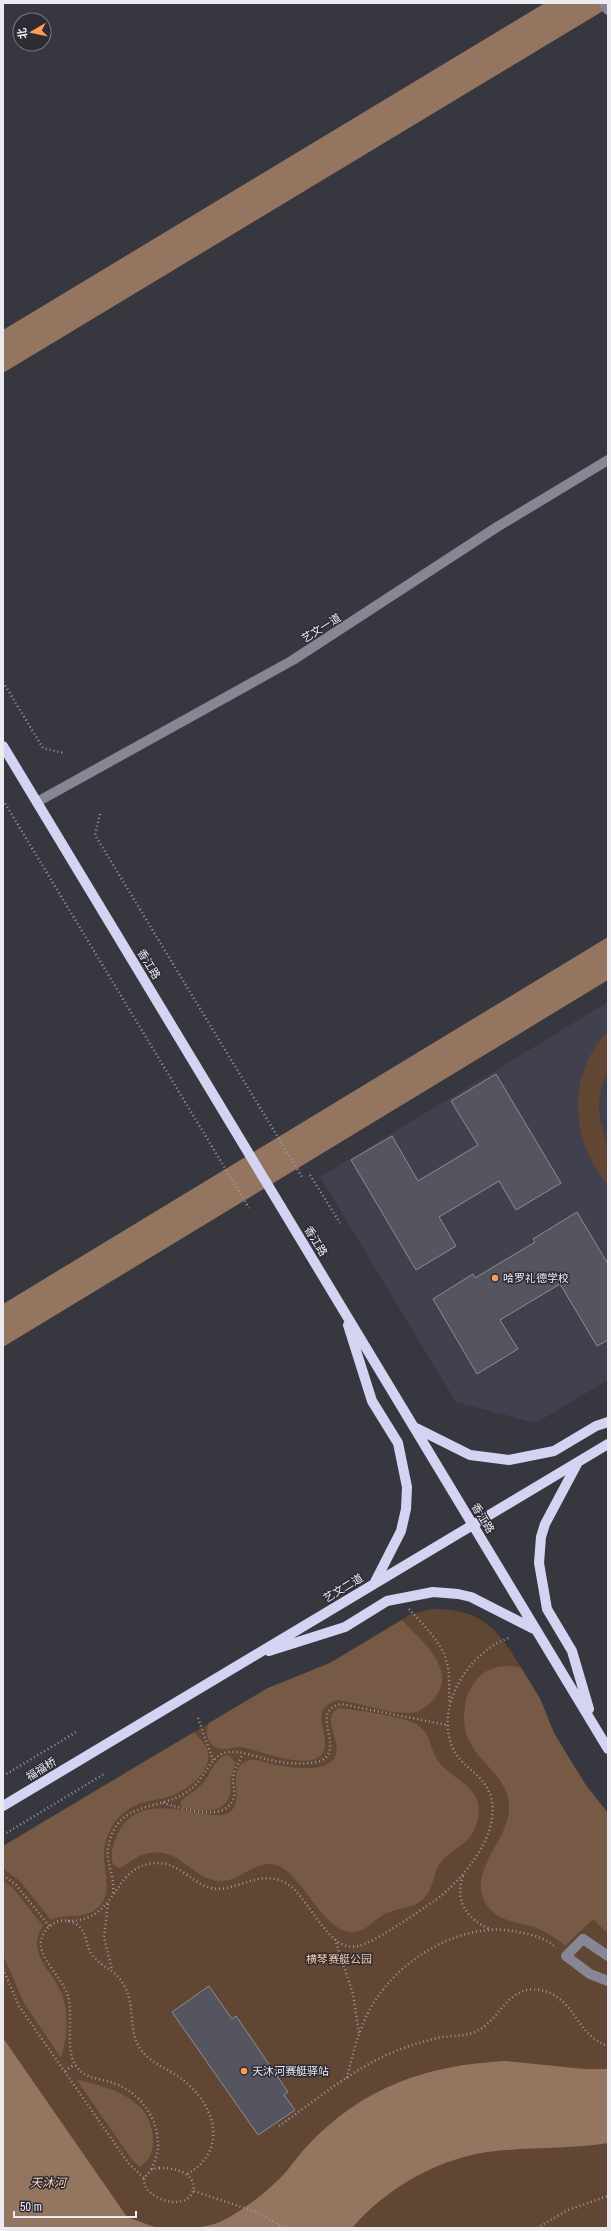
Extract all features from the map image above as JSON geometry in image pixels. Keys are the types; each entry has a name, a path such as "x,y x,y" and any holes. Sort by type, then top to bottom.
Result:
{"main road":[{"name":"香江路","path":"3,746 608,1748"},
{"path":"343,1310 372,1401 398,1442 407,1487 406,1509 401,1531 375,1583"},
{"path":"414,1428 470,1455 509,1460 554,1451 596,1426 608,1422"},
{"name":"艺文二道","path":"91,1753 608,1444"},
{"path":"578,1462 545,1524 539,1563 547,1609 572,1651 593,1723"},
{"path":"253,1656 345,1627 387,1601 432,1592 458,1594 471,1597 537,1630"},
{"name":"福福桥","path":"3,1806 91,1753"}],"street":[{"path":"604,3 608,10"},
{"name":"艺文一道","path":"37,802 287,663 498,527 608,460"},
{"path":"608,1956 583,1939 566,1956 584,1970 608,1982"}],"path":[{"path":"3,682 43,748 64,753"},
{"path":"3,800 249,1208"},
{"path":"100,814 95,834 302,1177"},
{"path":"310,1175 340,1223"},
{"path":"186,2175 197,2168 212,2148 213,2130 209,2112 194,2090 183,2080 158,2065 140,2047 134,2035 126,1989 112,1970 104,1937 108,1904 124,1879 138,1868 155,1863 178,1868 192,1880 211,1888 222,1889 257,1879 272,1878 293,1888 339,1943 352,1947 366,1944 434,1901 450,1888 464,1873 492,1824 493,1802 485,1783 465,1766 451,1745 447,1725 450,1704 447,1664 440,1647 410,1609"},
{"path":"450,1704 460,1682 477,1660 497,1642 509,1638"},
{"path":"113,1894 113,1881 108,1854 110,1839 115,1830 125,1818 138,1808 163,1803 190,1790 199,1782 213,1760 221,1754 227,1752 286,1762 321,1762 326,1759 331,1750 326,1718 327,1713 330,1708 341,1704 447,1725"},
{"path":"198,1718 213,1760"},
{"path":"3,1776 78,1731"},
{"path":"163,1803 211,1813 224,1810 232,1801 234,1774 242,1754"},
{"path":"3,1835 104,1774"},
{"path":"464,1873 460,1890 464,1908 474,1921 490,1929"},
{"path":"3,1875 16,1885 49,1926"},
{"path":"108,1904 95,1916 77,1921 58,1921 49,1926 43,1934 41,1944 43,1954 58,1975 68,1995 71,2018 71,2054 74,2064 88,2077 114,2083 127,2089 147,2108 154,2121 158,2148 152,2169 144,2178 144,2184 147,2190 160,2199 170,2201 186,2200 194,2191 194,2184 186,2175 168,2168 152,2169"},
{"path":"68,1921 78,1924 85,1932 91,1953 98,1962 112,1970"},
{"path":"346,2079 359,2033 374,2004 394,1977 441,1943 465,1934 490,1929 512,1930 534,1935 553,1945 566,1956"},
{"path":"334,1938 350,1982 359,2033"},
{"path":"3,1969 19,2006 129,2164 144,2178"},
{"path":"279,2126 369,2064 400,2049 436,2038 475,2032 492,2020 505,2002 514,1995 526,1990 538,1989 550,1992 560,1997 569,2006 588,2033 608,2046"},
{"path":"65,2071 74,2064"},
{"path":"194,2191 256,2212 285,2228"},
{"path":"537,2228 568,2210 608,2196"}],"shaded area":[{"name":"哈罗礼德学校","path":"608,1002 608,1380 536,1423 456,1402 320,1177"},
{"path":"402,1620 427,1646 440,1666 442,1677 441,1688 434,1699 422,1709 412,1713 400,1713 338,1700 328,1705 323,1711 321,1718 325,1742 324,1750 320,1756 312,1760 303,1761 280,1758 239,1747 221,1749 210,1743 207,1736 209,1723 268,1688 330,1663"},
{"path":"501,1666 521,1668 540,1699 554,1733 586,1786 608,1813 608,1934 593,1919 565,1946 555,1938 537,1928 496,1915 486,1904 481,1892 481,1880 484,1869 507,1822 509,1810 508,1796 503,1784 470,1743 465,1731 465,1707 468,1692 484,1672"},
{"path":"339,1708 401,1718 421,1727 427,1735 441,1765 465,1784 477,1799 479,1810 477,1822 471,1836 441,1862 432,1885 424,1899 413,1905 389,1912 362,1930 347,1931 336,1927 327,1918 290,1874 281,1867 272,1864 264,1864 235,1878 219,1881 209,1879 175,1857 165,1853 154,1852 142,1855 119,1868 113,1865 112,1853 116,1837 125,1822 134,1815 144,1811 166,1808 212,1815 223,1815 231,1811 235,1804 236,1778 238,1770 242,1764 254,1760 269,1764 313,1768 328,1764 333,1760 336,1754 331,1719 333,1713"},
{"path":"194,1732 204,1743 208,1752 206,1766 202,1773 191,1785 177,1793 136,1805 119,1817 108,1835 105,1845 104,1860 107,1889 103,1901 99,1907 87,1914 61,1917 51,1920 20,1881 3,1869 3,1846"},
{"path":"226,1755 230,1756 235,1762 235,1766 231,1777 230,1795 225,1803 214,1810 207,1811 193,1810 181,1806 180,1802 200,1786 218,1760"},
{"path":"3,1881 13,1888 43,1926 38,1936 37,1945 39,1954 59,1988 63,1997 66,2012 66,2036 61,2058 24,2003 3,1955"},
{"path":"76,2079 102,2086 126,2096 136,2103 144,2112 150,2124 153,2143 149,2158 140,2167 133,2161"}],"green space":[{"path":"608,1031 608,1069 601,1090 599,1105 600,1120 608,1147 608,1185 595,1168 586,1148 580,1128 578,1108 580,1087 585,1067 594,1048"},
{"name":"横琴赛艇公园","path":"432,1609 463,1612 475,1616 485,1622 503,1640 534,1687 543,1704 553,1730 567,1755 586,1784 608,1813 608,2228 3,2228 3,1846 268,1688 330,1663 411,1614"}],"water":[{"path":"545,3 608,3 608,8 3,373 3,330"},
{"path":"608,937 608,980 3,1347 3,1304"},
{"name":"天沐河","path":"3,2038 127,2217 157,2228 3,2228"},
{"path":"505,2061 584,2069 608,2069 608,2143 496,2151 456,2159 417,2176 399,2187 382,2199 352,2228 196,2228 220,2222 263,2194 288,2170 305,2148 329,2125 351,2108 374,2094 423,2074 476,2063"}],"building":[{"path":"496,1074 561,1183 516,1210 499,1181 439,1217 456,1246 416,1270 351,1160 392,1136 418,1181 478,1145 451,1101"},
{"path":"577,1212 608,1264 608,1340 597,1346 560,1284 500,1320 518,1349 477,1374 433,1299 473,1274 475,1278 535,1242 533,1239"},
{"name":"天沐河赛艇驿站","path":"209,1986 232,2019 236,2016 288,2092 284,2095 295,2110 258,2135 172,2012"}],"place":[{"name":"哈罗礼德学校","path":"495,1278"},
{"name":"天沐河赛艇驿站","path":"244,2071"}]}
